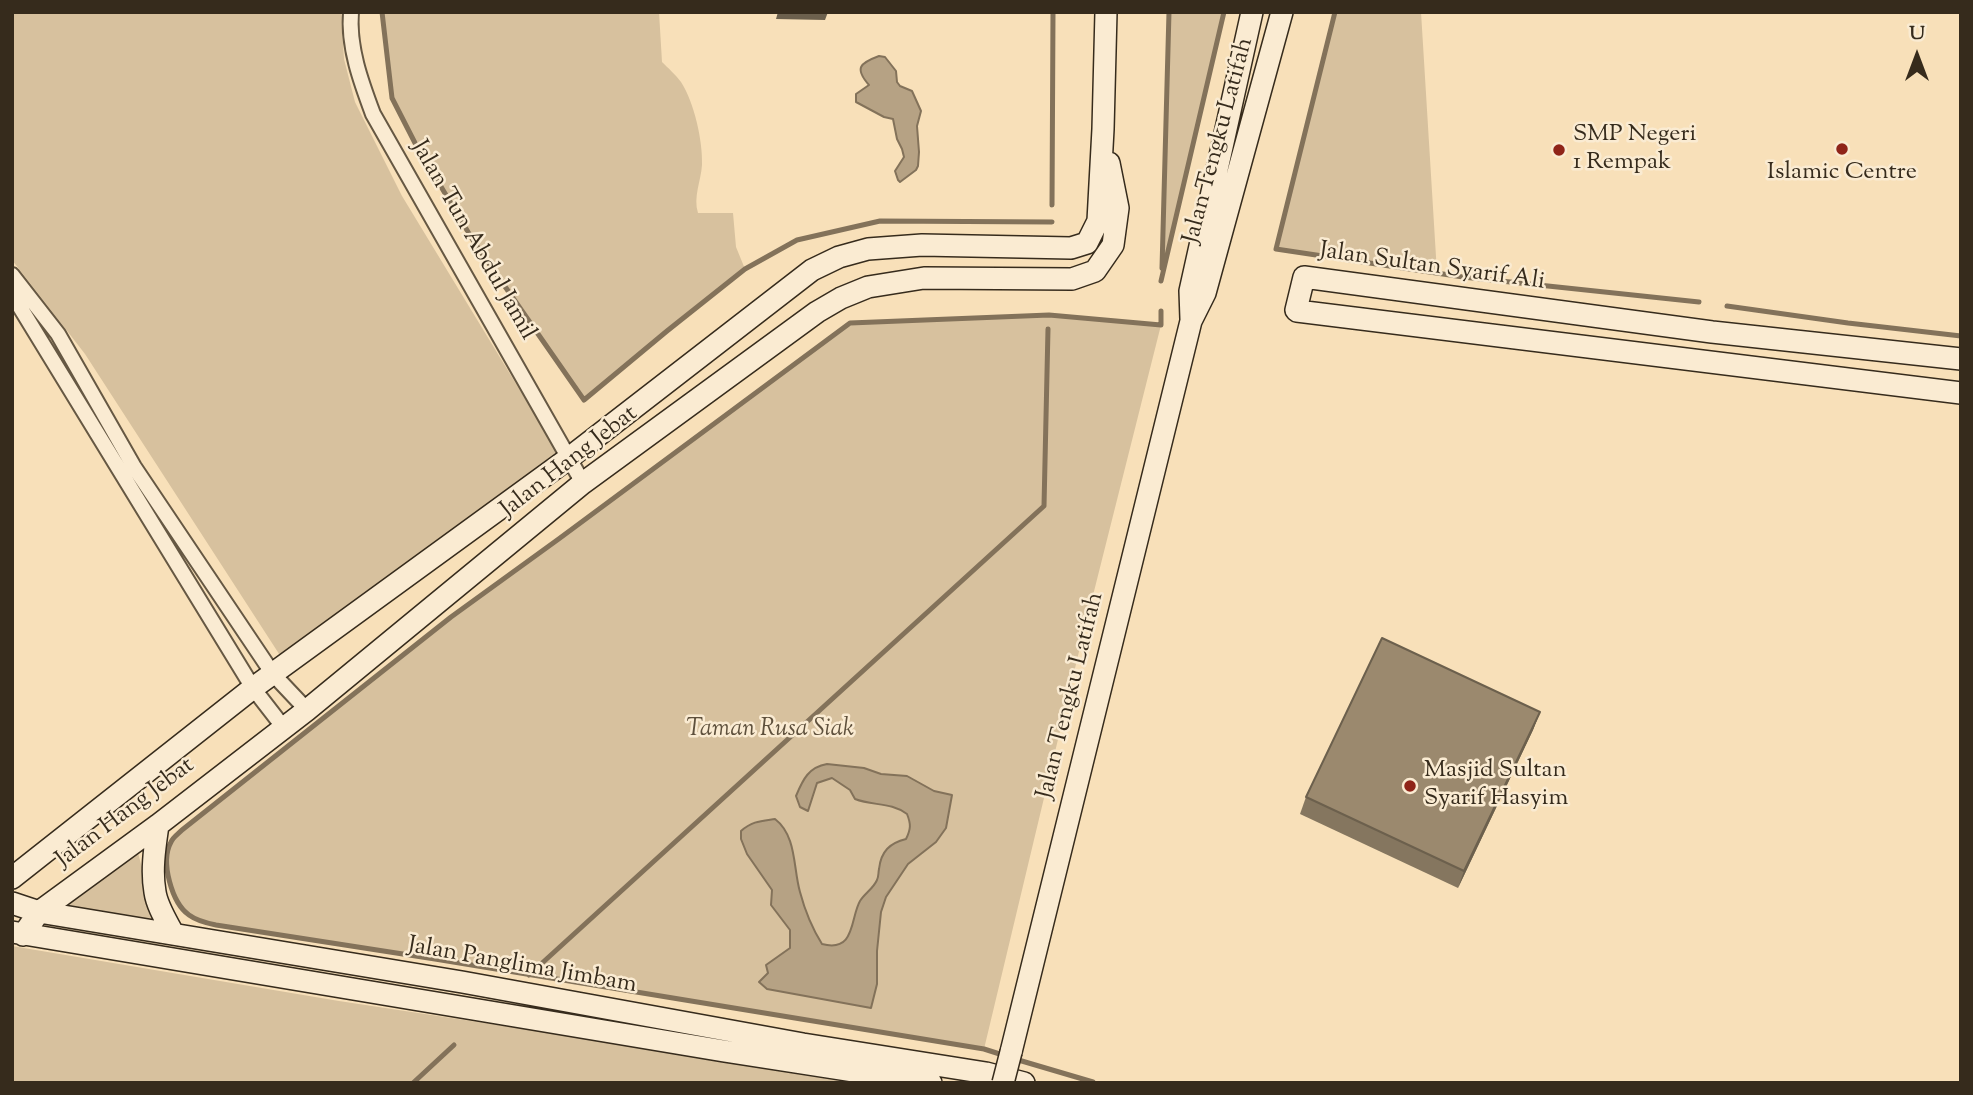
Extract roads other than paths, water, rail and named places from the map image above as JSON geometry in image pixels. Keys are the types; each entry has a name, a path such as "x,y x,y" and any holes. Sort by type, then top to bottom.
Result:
{"street":[{"name":"Jalan Tun Abdul Jamil","path":"351,12 350,30 360,77 373,114 583,483"},
{"name":"Jalan Hang Jebat","path":"12,878 253,688 569,458 812,270 839,257 868,249 922,245 1071,248 1087,243 1098,221 1106,12"},
{"name":"Jalan Tengku Latifah","path":"1191,321 1190,291 1252,12"},
{"name":"Jalan Tengku Latifah","path":"1003,1083 1191,321 1205,293 1282,12"},
{"name":"Jalan Hang Jebat","path":"18,934 39,912 158,825 307,710 583,483 817,312 868,286 924,278 1072,279 1096,271 1113,245 1118,208 1103,129"},
{"path":"12,275 58,334 134,467 273,674 307,710"},
{"name":"Jalan Sultan Syarif Ali","path":"1961,359 1712,332 1304,277 1296,310 1961,393"},
{"path":"12,294 253,688 284,728"},
{"path":"158,825 153,863 155,892 173,933"},
{"name":"Jalan Panglima Jimbam","path":"12,903 39,912 462,982 803,1044 986,1073 1024,1083"},
{"name":"Jalan Panglima Jimbam","path":"18,934 930,1083"}],"waterway":[{"path":"382,12 392,98 415,143 474,242 584,400 745,269 797,240 880,221 1052,222"},
{"path":"1052,205 1053,12"},
{"path":"1162,268 1169,12"},
{"path":"1161,281 1224,12"},
{"path":"1335,12 1276,249 1463,277 1699,302"},
{"path":"1727,306 1961,336"},
{"path":"1006,1056 984,1049 209,923 189,915 177,901 167,871 168,850 173,839 182,830 451,617 850,323 1049,315 1161,325 1161,311"},
{"path":"529,975 1044,506 1048,329"},
{"path":"413,1083 454,1045"},
{"path":"1015,1059 1093,1082"}],"place":[{"name":"Islamic Centre","path":"1842,149"},
{"name":"SMP Negeri 1 Rempak","path":"1559,150"},
{"name":"Masjid Sultan Syarif Hasyim","path":"1410,786"}],"park label":[{"name":"Taman Rusa Siak","path":"770,731"}]}
